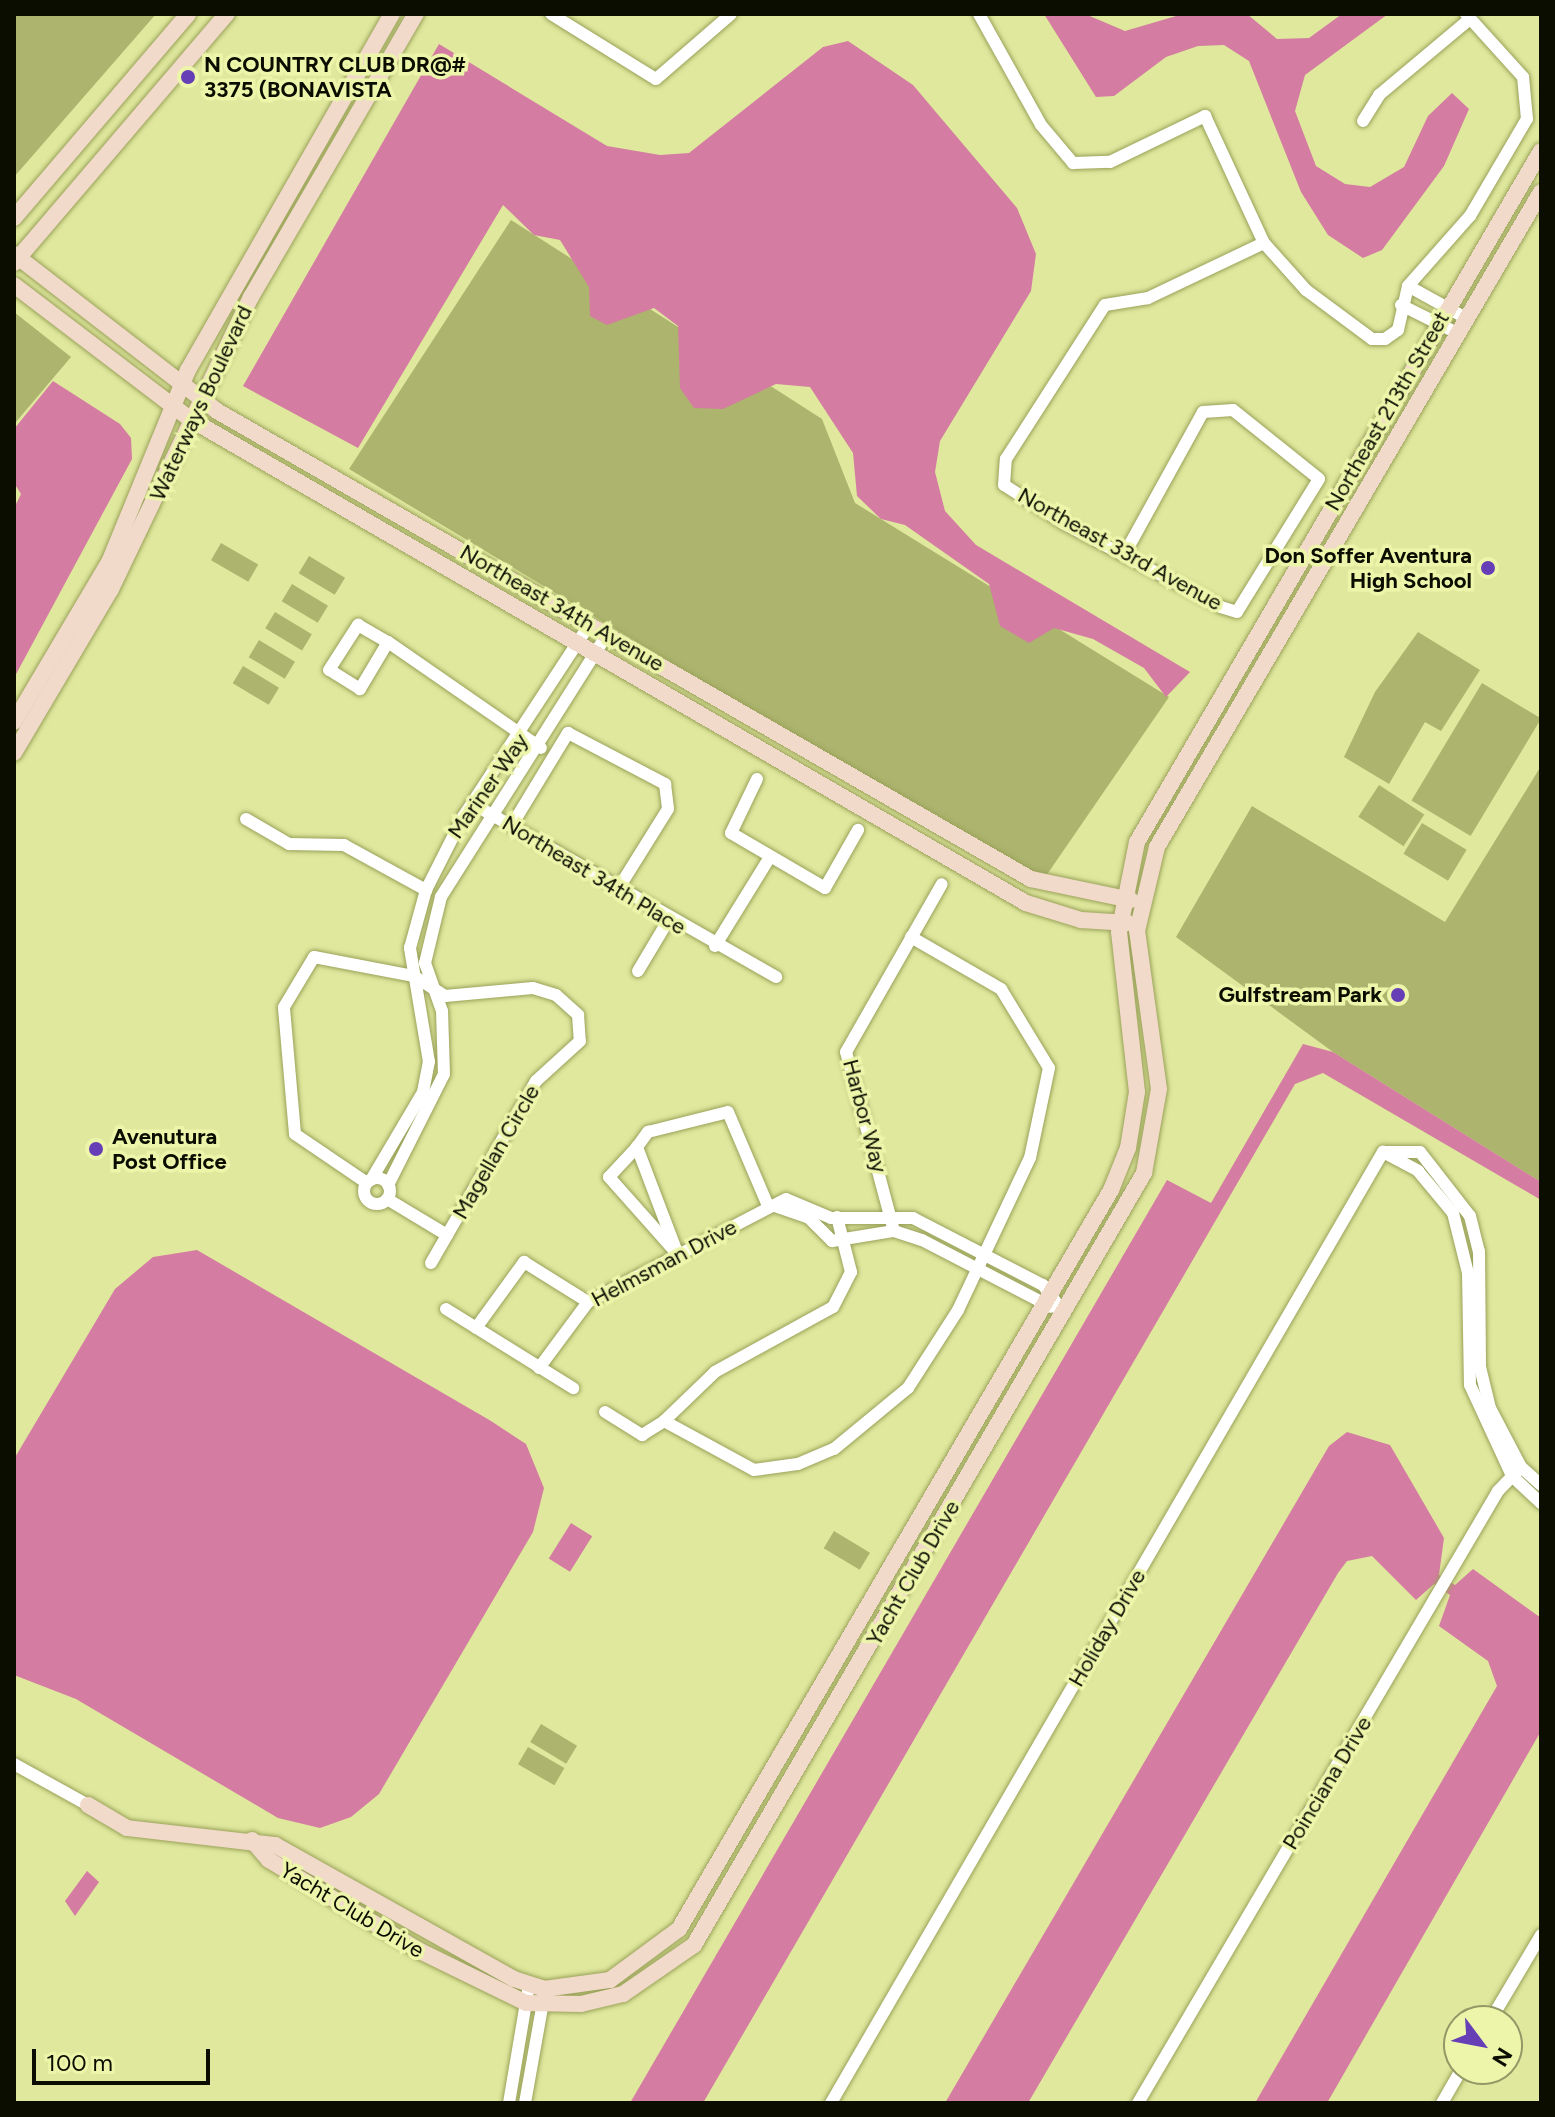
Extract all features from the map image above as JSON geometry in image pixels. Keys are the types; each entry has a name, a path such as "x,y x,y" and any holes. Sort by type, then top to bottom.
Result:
{"street":[{"path":"14,218 188,14"},
{"path":"15,258 227,14"},
{"name":"Waterways Boulevard","path":"14,722 110,560 182,388 392,14"},
{"name":"Waterways Boulevard","path":"14,753 111,589 198,399 416,14"},
{"path":"551,14 656,79 731,14"},
{"path":"979,14 1062,156 1090,167 1205,116 1264,243 1306,290 1372,339 1386,338 1398,324 1408,286 1470,216 1527,119 1528,100 1523,77 1468,16 1379,95 1363,121"},
{"name":"Northeast 213th Street","path":"1119,928 1122,898 1145,824 1541,151"},
{"name":"Northeast 213th Street","path":"1138,923 1141,902 1169,823 1541,192"},
{"name":"Northeast 33rd Avenue","path":"1124,555 1203,412 1233,410 1319,479 1237,612 1124,555 1004,485 1006,459 1105,305 1148,298 1264,243"},
{"name":"Northeast 34th Avenue","path":"15,258 198,399 1031,879 1141,902"},
{"name":"Northeast 34th Avenue","path":"14,285 190,419 1026,903 1119,928 1138,923"},
{"path":"1408,286 1462,326"},
{"path":"1401,305 1444,315"},
{"name":"Mariner Way","path":"369,1181 423,1092 428,1030 410,948 426,890 473,804 523,736 590,624"},
{"path":"388,642 360,689 329,670 358,625 388,642 541,748"},
{"name":"Mariner Way","path":"388,1185 431,1112 444,1074 427,940 441,897 491,814 541,748 607,634"},
{"path":"512,825 568,733 670,793 668,809 618,889"},
{"path":"757,779 730,827 770,857 825,888 858,830"},
{"name":"Northeast 34th Place","path":"473,804 715,946 776,977"},
{"path":"246,819 289,844 344,845 426,890"},
{"path":"715,946 770,857"},
{"name":"Harbor Way","path":"894,1231 846,1052 942,884"},
{"path":"638,971 669,919"},
{"name":"Yacht Club Drive","path":"88,1805 127,1828 252,1840 269,1860 482,1986 536,1995 604,2000 643,1986 704,1931 1065,1314 1144,1173 1155,1132 1159,1089 1138,923"},
{"name":"Yacht Club Drive","path":"536,1995 610,1980 679,1929 1111,1190 1134,1122 1137,1074 1119,928"},
{"path":"664,1421 754,1470 834,1449 908,1388 958,1310 976,1266 1030,1158 1049,1068 1001,989 911,937"},
{"name":"Magellan Circle","path":"388,1185 369,1181 295,1134 284,1007 314,957 414,976 445,996 533,988 556,995 578,1015 580,1041 536,1081 431,1263"},
{"path":"678,1255 609,1177 648,1132 728,1112 768,1206"},
{"path":"637,1147 678,1255"},
{"name":"Holiday Drive","path":"831,2103 1383,1152 1420,1152 1460,1194 1479,1251 1470,1385 1516,1472"},
{"name":"Magellan Circle","path":"369,1181 369,1201 387,1199 447,1235"},
{"path":"387,1199 388,1185"},
{"path":"768,1206 786,1199 834,1218 890,1214 984,1250 1049,1298 1065,1314"},
{"path":"768,1206 783,1206 832,1241 894,1231 1049,1298"},
{"name":"Helmsman Drive","path":"539,1368 588,1302 768,1206"},
{"path":"605,1412 642,1435 664,1421 715,1372 833,1307 851,1272 834,1218"},
{"path":"476,1328 524,1262 588,1302"},
{"path":"446,1309 573,1388"},
{"path":"1516,1472 1541,1485"},
{"path":"1516,1472 1541,1503"},
{"name":"Poinciana Drive","path":"1138,2103 1432,1604 1516,1472"},
{"path":"14,1764 88,1805"},
{"path":"1499,2005 1541,1935"},
{"path":"509,2103 517,2083 536,1995"},
{"path":"525,2103 532,2085 536,1995"},
{"path":"517,2083 532,2085"},
{"path":"1442,2103 1453,2085"}],"green space":[{"path":"14,14 156,14 14,177"},
{"path":"511,220 822,419 855,503 1169,697 1046,876 1010,866 349,469"},
{"path":"14,312 71,357 16,422 14,421"},
{"path":"221,543 258,564 248,582 211,560"},
{"path":"309,556 345,578 335,595 299,573"},
{"path":"292,584 328,606 318,623 282,601"},
{"path":"275,612 312,634 302,650 265,628"},
{"path":"1418,632 1480,670 1441,731 1425,722 1389,784 1344,757 1375,692"},
{"path":"259,640 295,662 285,679 249,657"},
{"path":"243,666 279,688 269,705 233,683"},
{"path":"1482,683 1541,719 1471,836 1411,800"},
{"name":"Gulfstream Park","path":"1541,766 1541,1182 1333,1052 1176,937 1252,806 1445,922"},
{"path":"1379,785 1424,814 1404,846 1358,817"},
{"path":"1422,823 1467,850 1448,881 1403,854"},
{"path":"834,1531 870,1553 860,1570 824,1548"},
{"path":"541,1724 577,1746 566,1764 530,1742"},
{"path":"528,1747 564,1768 554,1785 518,1764"}],"shaded area":[{"path":"1044,14 1085,14 1125,31 1183,14 1247,14 1277,39 1309,38 1342,14 1388,14 1305,75 1295,111 1316,166 1345,184 1370,187 1404,167 1428,116 1452,93 1469,109 1444,166 1382,250 1363,258 1328,235 1301,192 1249,61 1224,45 1198,46 1166,57 1114,96 1096,97"},
{"path":"848,41 913,85 1017,208 1036,254 1031,291 940,441 935,472 945,511 976,545 1190,672 1166,697 1144,668 1093,639 1054,628 1029,643 1000,626 989,584 905,525 881,519 857,496 853,453 810,387 776,384 723,409 694,408 680,388 678,326 654,308 607,325 590,316 589,287 560,240 534,235 503,205 358,448 243,386 439,44 607,146 660,155 689,153 823,47"},
{"path":"53,381 120,424 131,438 132,459 14,678 14,508 21,494 14,483 14,429"},
{"path":"1303,1044 1333,1052 1541,1182 1541,1200 1323,1073 1295,1084 703,2103 630,2103 1167,1180 1211,1203"},
{"path":"197,1250 526,1444 544,1488 533,1532 379,1794 351,1817 320,1828 278,1818 76,1699 14,1675 14,1459 115,1289 153,1257"},
{"path":"1347,1432 1390,1445 1444,1538 1439,1575 1455,1585 1473,1569 1541,1618 1541,1731 1327,2103 1255,2103 1497,1686 1488,1661 1439,1626 1450,1595 1434,1584 1416,1600 1372,1556 1347,1561 1338,1573 1028,2103 945,2103 1329,1446"},
{"path":"571,1523 592,1536 570,1572 549,1559"},
{"path":"87,1871 99,1882 75,1916 65,1901"}],"place":[{"name":"N COUNTRY CLUB DR@# 3375 (BONAVISTA","path":"188,77"},
{"name":"Don Soffer Aventura High School","path":"1488,568"},
{"name":"Gulfstream Park","path":"1398,995"},
{"name":"Avenutura Post Office","path":"96,1149"}]}
